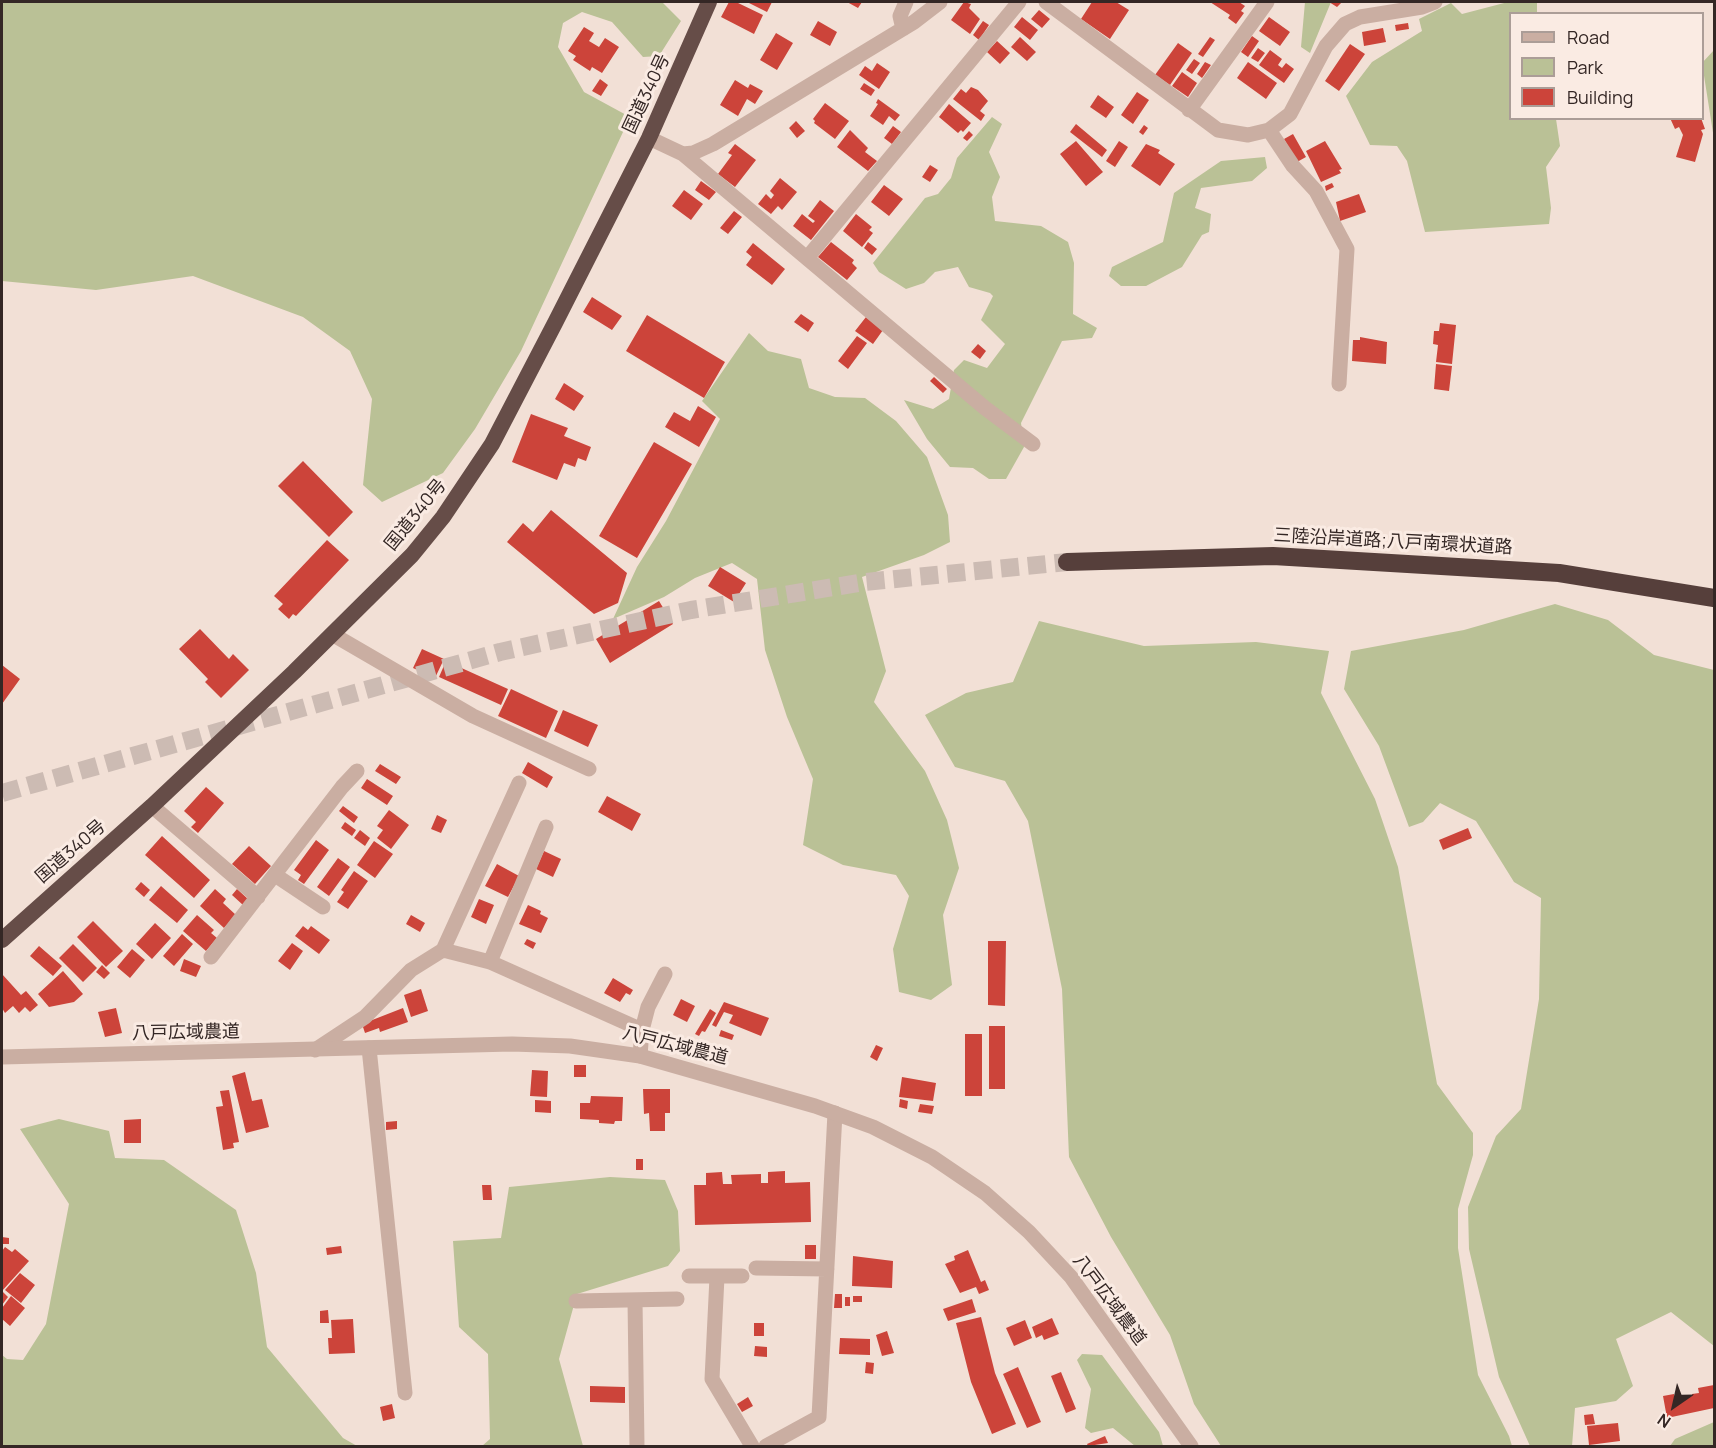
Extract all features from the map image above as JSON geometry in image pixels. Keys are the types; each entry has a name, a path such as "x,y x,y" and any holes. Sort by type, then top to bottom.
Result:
{"highway":[{"name":"国道340号","path":"2,940 152,806 332,634 411,555 475,472 649,138 710,2"},
{"name":"三陸沿岸道路;八戸南環状道路","path":"1067,562 1285,556 1559,573 1714,598"}],"street":[{"path":"903,29 900,16 906,2"},
{"path":"683,154 693,153 712,144 903,29 940,2"},
{"path":"807,258 1019,2"},
{"path":"1046,2 1218,130 1248,135 1269,130 1290,114 1326,46 1345,24 1360,17 1422,7 1435,2"},
{"path":"1189,110 1267,2"},
{"path":"1269,130 1293,166 1316,191 1347,249 1339,384"},
{"path":"649,138 683,154 985,408 1033,444"},
{"path":"332,634 473,716 589,768"},
{"path":"211,957 342,787 357,771"},
{"path":"315,1050 365,1017 411,970 443,950 519,783"},
{"path":"152,806 258,897"},
{"path":"490,962 546,827"},
{"path":"275,875 323,908"},
{"path":"443,950 490,962 642,1030"},
{"path":"640,1056 642,1030 648,1007 665,974"},
{"name":"八戸広域農道","path":"2,1057 369,1048 570,1046 640,1056 720,1077 835,1113 873,1127 932,1157 985,1193 1029,1232 1071,1277 1191,1446"},
{"path":"369,1048 405,1393"},
{"path":"766,1446 819,1417 835,1113"},
{"path":"756,1268 827,1269"},
{"path":"688,1276 742,1276"},
{"path":"717,1277 712,1379 752,1446"},
{"path":"576,1301 677,1299"},
{"path":"635,1300 637,1446"}],"green space":[{"path":"2,2 662,2 681,21 659,56 643,57 612,22 582,12 563,23 558,47 584,92 630,117 521,351 475,429 443,473 382,502 363,485 372,399 350,351 303,317 193,276 96,290 2,281"},
{"path":"1305,2 1331,2 1310,53 1301,47"},
{"path":"1508,2 1537,2 1537,12 1509,12 1509,120 1556,120 1560,146 1546,167 1551,208 1549,224 1425,232 1407,161 1397,146 1370,145 1346,96 1372,62 1422,31 1419,19 1451,3 1462,14"},
{"path":"1714,50 1714,139 1704,76 1704,61"},
{"path":"992,117 1002,124 989,152 1000,177 992,197 995,221 1041,226 1068,242 1074,263 1073,314 1097,328 1092,338 1062,341 1021,423 1024,447 1006,479 989,479 973,468 950,467 927,439 904,400 933,409 949,399 954,370 964,360 987,368 1005,344 981,320 993,296 969,287 958,267 935,272 924,283 906,289 879,272 873,263 925,198 938,194 951,178 957,158"},
{"path":"1265,157 1267,168 1252,181 1201,188 1195,208 1211,214 1209,232 1202,235 1182,267 1146,286 1121,286 1109,276 1112,267 1163,242 1174,193 1221,161"},
{"path":"749,333 768,351 801,359 809,388 835,397 865,398 896,421 927,457 948,515 950,542 924,555 862,577 886,671 874,702 925,771 947,820 959,868 943,915 952,985 931,1000 899,992 893,949 909,896 896,875 843,865 803,845 813,779 787,717 765,650 757,579 732,563 695,578 664,597 613,619 637,567 666,521 720,419 702,401"},
{"path":"1555,604 1608,620 1654,655 1714,670 1714,1346 1671,1312 1616,1339 1633,1386 1616,1401 1575,1408 1572,1446 1530,1446 1499,1377 1469,1249 1468,1207 1496,1136 1521,1109 1539,999 1541,898 1514,882 1476,821 1440,803 1423,822 1409,827 1379,746 1344,689 1351,651 1464,630"},
{"path":"1039,621 1144,646 1256,642 1329,651 1321,693 1375,799 1398,867 1437,1084 1473,1133 1473,1155 1458,1209 1458,1248 1478,1375 1512,1446 1221,1446 1194,1404 1170,1335 1111,1237 1069,1157 1062,989 1028,821 1005,781 955,767 925,715 966,693 1013,682"},
{"path":"59,1119 109,1131 115,1158 164,1160 236,1210 256,1273 267,1347 343,1438 357,1446 2,1446 2,1355 7,1359 23,1360 46,1324 69,1204 20,1129"},
{"path":"610,1177 665,1180 678,1211 680,1251 668,1266 577,1294 559,1359 583,1446 482,1446 490,1439 488,1354 459,1327 453,1241 501,1238 509,1187"},
{"path":"1082,1354 1102,1355 1159,1432 1163,1446 1135,1446 1113,1428 1091,1433 1085,1428 1091,1389 1077,1360"},
{"path":"1714,1422 1714,1446 1670,1446 1675,1439"}],"building":[{"path":"729,2 736,2 763,15 754,34 721,17"},
{"path":"747,2 772,2 767,12"},
{"path":"847,2 862,2 858,8"},
{"path":"964,2 971,4 969,8 980,19 970,34 951,20"},
{"path":"1092,2 1116,2 1129,10 1110,39 1081,19"},
{"path":"1210,2 1239,2 1245,6 1241,11 1244,13 1236,24 1228,18 1230,15"},
{"path":"1329,2 1342,2 1337,7"},
{"path":"1039,10 1050,19 1042,28 1031,19"},
{"path":"1022,17 1038,30 1030,40 1014,27"},
{"path":"1269,17 1290,32 1280,46 1259,31"},
{"path":"818,21 837,32 830,46 810,35"},
{"path":"983,21 989,25 979,40 973,35"},
{"path":"1408,23 1409,29 1396,31 1395,25"},
{"path":"584,27 594,33 589,41 599,47 605,38 619,47 602,73 592,67 590,71 573,60 576,56 568,51"},
{"path":"1383,28 1386,42 1364,46 1362,32"},
{"path":"776,33 793,43 777,70 760,60"},
{"path":"1252,36 1259,41 1248,57 1241,52"},
{"path":"1020,37 1036,52 1027,61 1011,47"},
{"path":"1210,37 1215,40 1203,57 1198,54"},
{"path":"997,41 1010,53 1000,64 987,52"},
{"path":"1178,43 1192,53 1170,85 1155,75"},
{"path":"1350,44 1365,54 1339,91 1325,81"},
{"path":"1258,48 1265,53 1258,62 1251,58"},
{"path":"1270,50 1282,59 1278,65 1282,68 1286,63 1294,69 1284,83 1259,65"},
{"path":"1194,59 1200,63 1192,74 1186,70"},
{"path":"1205,62 1211,65 1202,78 1197,74"},
{"path":"1248,62 1277,83 1266,99 1237,78"},
{"path":"877,63 890,72 879,89 859,75 865,66 872,71"},
{"path":"1182,72 1197,83 1188,97 1172,86"},
{"path":"600,79 608,85 601,96 592,91"},
{"path":"735,80 748,88 750,84 763,91 755,104 747,99 738,116 720,105"},
{"path":"864,83 875,90 871,96 860,89"},
{"path":"971,87 978,90 988,101 980,111 985,115 981,121 953,99 961,89 966,93"},
{"path":"1137,92 1149,100 1133,124 1121,115"},
{"path":"1098,95 1114,107 1106,118 1090,107"},
{"path":"878,99 900,115 895,121 889,116 883,125 870,116 878,104 876,103"},
{"path":"825,103 849,121 835,139 814,123 813,119"},
{"path":"949,104 971,123 963,132 961,130 958,133 939,117"},
{"path":"1671,120 1702,120 1705,129 1701,130 1703,134 1695,162 1676,157 1683,135 1679,127 1675,129"},
{"path":"796,121 805,131 797,138 789,128"},
{"path":"1076,124 1107,150 1102,157 1070,132"},
{"path":"1144,125 1148,128 1143,135 1139,132"},
{"path":"893,126 901,132 892,144 884,138"},
{"path":"850,130 868,148 865,152 877,161 868,171 837,147"},
{"path":"969,131 973,135 967,141 963,138"},
{"path":"1293,134 1306,157 1297,162 1284,139"},
{"path":"1076,141 1103,172 1086,186 1060,154"},
{"path":"1119,141 1128,147 1115,167 1106,161"},
{"path":"1325,141 1342,169 1339,170 1341,173 1321,182 1306,151"},
{"path":"735,144 756,160 735,187 718,174 732,155 728,153"},
{"path":"1146,144 1160,150 1158,153 1175,164 1160,186 1131,166"},
{"path":"930,165 938,170 930,182 922,177"},
{"path":"780,178 797,192 782,210 778,206 771,214 758,204 766,194 771,199 774,195 770,191"},
{"path":"701,181 716,192 709,200 695,190"},
{"path":"1332,183 1334,187 1326,191 1325,186"},
{"path":"884,185 903,199 889,216 871,202"},
{"path":"684,190 703,204 691,220 672,206"},
{"path":"1359,194 1366,212 1340,221 1336,202"},
{"path":"820,200 834,211 811,240 793,226 802,214 813,223 815,221 808,216"},
{"path":"734,211 742,217 728,234 720,228"},
{"path":"856,214 872,227 869,230 873,233 862,247 843,231"},
{"path":"831,242 854,260 852,263 857,268 847,280 818,257"},
{"path":"868,242 877,249 872,255 864,248"},
{"path":"753,243 785,269 772,285 746,265 752,257 746,252"},
{"path":"592,297 622,316 612,330 583,312"},
{"path":"801,314 814,323 808,332 794,322"},
{"path":"647,315 725,362 704,398 626,351"},
{"path":"866,317 883,330 873,344 855,331"},
{"path":"1440,323 1456,325 1452,364 1436,362 1438,345 1433,344 1434,331 1439,331"},
{"path":"857,336 867,343 848,369 838,361"},
{"path":"1360,337 1387,342 1386,364 1352,361 1353,340 1360,340"},
{"path":"978,344 986,351 980,359 971,352"},
{"path":"1436,364 1452,366 1449,391 1434,389"},
{"path":"934,377 947,389 943,393 930,381"},
{"path":"564,383 584,396 574,411 555,399"},
{"path":"698,406 716,417 699,447 665,427 674,412 690,421"},
{"path":"531,414 568,428 564,436 591,447 586,461 578,458 575,467 564,463 557,480 512,462"},
{"path":"654,442 692,464 637,558 599,536"},
{"path":"303,461 353,512 329,537 278,486"},
{"path":"551,510 627,573 618,603 594,614 507,542 523,523 533,532"},
{"path":"327,540 349,560 296,616 293,614 289,619 278,609 283,604 274,596"},
{"path":"720,567 746,583 734,602 708,586"},
{"path":"659,601 673,624 610,663 596,639"},
{"path":"200,629 229,659 233,654 249,670 221,698 205,682 208,679 179,649"},
{"path":"422,649 444,659 435,678 413,668"},
{"path":"446,661 508,689 501,705 439,677"},
{"path":"2,665 20,679 2,704"},
{"path":"511,689 558,711 546,738 498,716"},
{"path":"563,710 598,725 588,747 554,731"},
{"path":"528,762 553,777 547,788 522,773"},
{"path":"380,764 401,777 396,784 375,771"},
{"path":"367,779 393,796 387,805 361,788"},
{"path":"206,787 224,803 198,833 191,827 196,822 184,811"},
{"path":"607,796 641,814 632,831 598,812"},
{"path":"343,806 358,817 354,823 339,811"},
{"path":"389,810 409,825 391,849 377,838 383,830 377,826"},
{"path":"437,815 447,820 441,833 431,829"},
{"path":"345,822 356,830 352,836 341,828"},
{"path":"1468,828 1472,838 1443,850 1439,840"},
{"path":"360,830 370,838 365,846 354,838"},
{"path":"162,836 210,880 194,898 145,855"},
{"path":"316,840 329,850 304,884 298,880 301,875 294,870"},
{"path":"374,841 393,854 375,878 357,865"},
{"path":"249,846 271,866 255,884 232,864"},
{"path":"544,851 561,859 553,877 536,869"},
{"path":"338,858 350,867 329,896 317,887"},
{"path":"497,864 519,876 508,897 485,886"},
{"path":"354,871 368,881 348,909 337,902 344,892 341,890"},
{"path":"141,882 150,890 144,897 135,889"},
{"path":"161,886 188,910 177,923 149,900"},
{"path":"215,889 226,899 223,903 236,915 224,928 200,906"},
{"path":"237,889 248,899 243,905 232,895"},
{"path":"479,899 494,905 486,924 471,917"},
{"path":"528,905 541,911 540,914 548,918 541,933 519,924"},
{"path":"197,915 214,930 211,933 217,938 206,951 183,931"},
{"path":"411,915 425,923 420,932 406,924"},
{"path":"93,921 123,951 106,967 77,937"},
{"path":"155,923 171,938 152,959 136,944"},
{"path":"303,926 308,930 311,926 330,940 319,954 295,936"},
{"path":"182,934 193,944 174,966 163,956"},
{"path":"527,939 536,943 533,949 524,944"},
{"path":"988,941 1006,941 1005,1006 988,1005"},
{"path":"292,943 303,951 290,970 278,961"},
{"path":"73,944 97,968 83,982 59,958"},
{"path":"39,946 62,966 53,976 30,956"},
{"path":"132,949 145,960 130,978 117,967"},
{"path":"184,959 201,966 196,977 180,971"},
{"path":"102,965 110,973 104,979 96,972"},
{"path":"63,971 83,994 74,1002 49,1007 38,994"},
{"path":"2,974 21,995 26,991 38,1005 30,1012 25,1007 19,1013 13,1006 5,1013 2,1008"},
{"path":"613,978 633,990 630,995 626,993 620,1002 604,993"},
{"path":"421,989 428,1011 411,1017 404,995"},
{"path":"681,999 695,1006 687,1022 673,1015"},
{"path":"724,1002 769,1018 761,1036 729,1023 733,1015 724,1012 716,1027 712,1025"},
{"path":"116,1008 122,1033 105,1037 98,1012"},
{"path":"403,1008 408,1022 380,1032 379,1028 365,1033 362,1024"},
{"path":"710,1009 716,1013 705,1032 702,1031 699,1036 695,1034"},
{"path":"989,1026 1005,1026 1005,1089 989,1089"},
{"path":"721,1030 734,1035 732,1040 719,1036"},
{"path":"965,1034 982,1034 982,1096 965,1096"},
{"path":"876,1045 883,1048 877,1061 870,1057"},
{"path":"574,1065 586,1065 586,1077 574,1077"},
{"path":"532,1070 548,1071 547,1097 530,1096"},
{"path":"245,1072 252,1101 262,1099 269,1127 246,1133 232,1076"},
{"path":"902,1077 936,1083 933,1101 899,1097"},
{"path":"643,1089 670,1089 670,1113 665,1113 665,1131 650,1131 649,1113 644,1114"},
{"path":"229,1090 239,1142 233,1143 234,1148 223,1150 216,1107 223,1106 220,1091"},
{"path":"591,1096 623,1097 622,1121 615,1121 614,1124 580,1119 580,1103 590,1103"},
{"path":"900,1099 908,1101 907,1109 899,1107"},
{"path":"535,1100 551,1101 551,1113 535,1112"},
{"path":"920,1104 934,1106 932,1114 918,1112"},
{"path":"141,1119 141,1143 124,1143 124,1120"},
{"path":"397,1121 397,1129 386,1130 386,1122"},
{"path":"636,1159 643,1159 643,1170 636,1170"},
{"path":"785,1171 785,1183 810,1182 811,1222 695,1225 694,1185 706,1185 706,1173 722,1172 723,1184 732,1184 731,1175 761,1174 761,1183 768,1183 768,1172"},
{"path":"482,1185 491,1185 492,1200 483,1200"},
{"path":"2,1237 9,1238 9,1244 2,1244"},
{"path":"805,1245 816,1245 816,1259 805,1259"},
{"path":"341,1246 342,1253 327,1255 326,1248"},
{"path":"5,1247 12,1252 15,1249 29,1261 2,1291 2,1251"},
{"path":"968,1250 981,1282 985,1280 989,1290 979,1294 976,1287 960,1293 945,1264 955,1260 954,1256"},
{"path":"853,1256 893,1261 892,1288 852,1286"},
{"path":"20,1273 35,1285 21,1303 5,1290"},
{"path":"2,1291 8,1297 2,1305"},
{"path":"835,1294 842,1294 842,1308 834,1308"},
{"path":"11,1296 25,1308 10,1326 2,1319 2,1308"},
{"path":"853,1296 862,1296 862,1302 853,1302"},
{"path":"845,1297 850,1297 850,1306 845,1306"},
{"path":"972,1299 976,1312 948,1321 943,1309"},
{"path":"328,1310 329,1323 320,1323 320,1311"},
{"path":"981,1317 995,1373 1016,1424 992,1434 971,1382 956,1323"},
{"path":"1052,1318 1059,1334 1044,1340 1042,1335 1036,1338 1032,1327"},
{"path":"353,1319 355,1353 329,1354 328,1338 332,1338 331,1320"},
{"path":"1025,1320 1032,1338 1014,1346 1006,1328"},
{"path":"754,1323 764,1323 764,1336 754,1336"},
{"path":"887,1331 894,1353 882,1356 876,1335"},
{"path":"840,1338 870,1339 870,1355 839,1354"},
{"path":"755,1346 767,1347 767,1357 754,1356"},
{"path":"866,1362 874,1363 873,1374 865,1373"},
{"path":"1018,1367 1041,1422 1027,1428 1003,1374"},
{"path":"1061,1372 1076,1409 1066,1413 1051,1376"},
{"path":"1714,1385 1714,1408 1667,1418 1663,1396 1674,1394 1675,1399 1692,1396 1692,1394 1699,1393 1698,1388"},
{"path":"590,1386 625,1387 625,1403 590,1402"},
{"path":"748,1397 753,1406 742,1412 737,1404"},
{"path":"392,1404 395,1418 383,1421 380,1407"},
{"path":"1593,1414 1595,1424 1585,1425 1584,1415"},
{"path":"1618,1423 1620,1441 1589,1445 1587,1426"},
{"path":"1105,1436 1108,1443 1088,1446 1087,1444"}],"tunnel":[{"path":"2,793 500,652 691,610 865,582 1067,562"}]}
